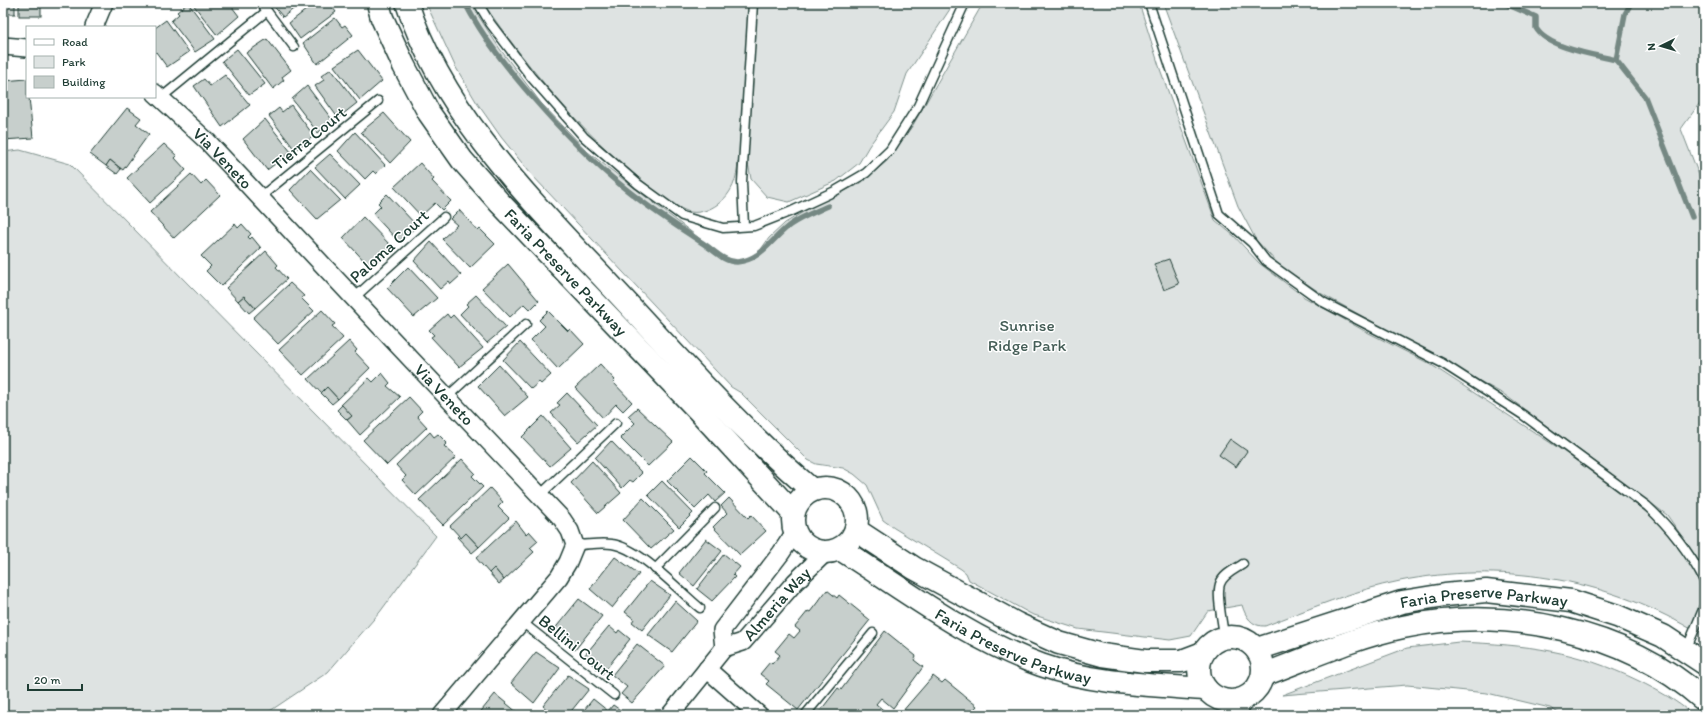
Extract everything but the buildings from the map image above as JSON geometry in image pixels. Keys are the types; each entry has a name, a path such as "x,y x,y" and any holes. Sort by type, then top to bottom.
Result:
{"street":[{"path":"94,26 104,3"},
{"name":"Faria Preserve Parkway","path":"378,3 388,32 429,113 462,160 715,428 794,523"},
{"name":"Faria Preserve Parkway","path":"407,3 432,62 459,108 529,198 725,409 775,458 812,490"},
{"path":"3,46 26,48"},
{"name":"Via Veneto","path":"158,95 208,142 562,519 570,530 575,545"},
{"path":"822,487 833,488 843,492 856,509 858,519 856,530 851,539 833,550 816,551 807,547 794,523 797,503 803,495 812,490 822,487"},
{"name":"Almeria Way","path":"724,648 722,630 781,553 794,523"},
{"name":"Faria Preserve Parkway","path":"856,530 921,571 1017,624 1059,643 1102,655 1145,661 1182,661 1202,653"},
{"path":"442,715 559,577 568,562 575,545"},
{"name":"Faria Preserve Parkway","path":"833,550 998,648 1042,666 1085,677 1127,685 1206,689"},
{"name":"Almeria Way","path":"670,715 724,648 743,642 795,582 833,550"},
{"name":"Faria Preserve Parkway","path":"1257,649 1402,602 1444,595 1486,591 1571,601 1616,616 1664,636 1704,663"},
{"name":"Faria Preserve Parkway","path":"1263,675 1369,636 1403,627 1461,620 1513,620 1614,644 1665,669 1704,700"},
{"path":"1232,636 1246,640 1257,649 1262,657 1263,675 1254,692 1239,708 1220,700 1206,689 1199,671 1202,653 1215,640 1224,637 1232,636"},
{"path":"707,669 759,715"}],"lane":[{"path":"261,3 294,47"},
{"path":"478,3 490,23 531,77 584,137 638,184 682,216 723,228 754,226 792,211 835,191 866,173 890,150 918,106 965,3"},
{"path":"744,226 742,182 753,3"},
{"path":"1149,3 1219,214 1252,243 1266,261 1323,302 1442,363 1523,415 1647,506 1665,523 1686,550 1704,580"},
{"path":"158,95 267,11"},
{"name":"Tierra Court","path":"259,198 378,101"},
{"name":"Paloma Court","path":"354,298 444,217"},
{"path":"447,397 526,324"},
{"path":"539,496 616,423"},
{"path":"655,569 715,508"},
{"path":"575,545 612,544 629,549 655,569 700,608"},
{"path":"1224,637 1219,600 1220,584 1228,574 1243,564"},
{"path":"1686,651 1704,607"},
{"name":"Bellini Court","path":"522,622 614,695"},
{"path":"805,715 872,632"}],"green space":[{"name":"Sunrise Ridge Park","path":"426,3 470,3 500,49 541,103 588,152 721,255 733,262 744,260 759,252 769,238 785,223 813,206 861,183 887,161 913,125 983,3 1139,3 1160,69 1215,220 1234,236 1259,263 1304,297 1363,330 1430,364 1563,451 1657,520 1691,565 1699,583 1701,596 1698,611 1691,629 1658,611 1623,597 1587,586 1550,578 1513,574 1475,573 1437,575 1400,581 1366,589 1332,600 1265,626 1256,625 1253,623 1247,617 1242,605 1208,611 1191,636 1170,640 1078,629 1031,614 969,580 966,573 961,569 883,520 867,485 854,474 843,468 816,464 808,460 741,393 731,387 531,174 501,137 477,103 455,66"},
{"path":"483,3 954,3 907,74 894,112 869,146 859,163 836,181 789,202 767,197 751,179 748,163 738,162 735,180 727,196 711,208 703,211 691,212 664,198 644,182 621,163 578,121 519,52"},
{"path":"1163,3 1704,3 1704,97 1681,129 1704,188 1704,568 1667,515 1505,395 1322,294 1279,265 1256,240 1238,206"},
{"path":"20,150 70,164 436,536 380,612 328,672 264,715 3,715 3,152"},
{"path":"1459,642 1529,647 1594,662 1653,688 1674,700 1693,715 1562,715 1550,708 1487,693 1407,685 1282,695 1407,648"}],"waterway":[{"path":"465,3 480,29 505,65 544,111 576,144 631,194 723,258 737,262 753,257 766,248 790,225 803,217 828,206"},
{"path":"1504,3 1536,17 1536,28 1550,41 1572,50 1616,60"},
{"path":"1631,3 1625,14 1616,60 1645,97 1692,217"},
{"path":"1701,214 1704,221"}]}
